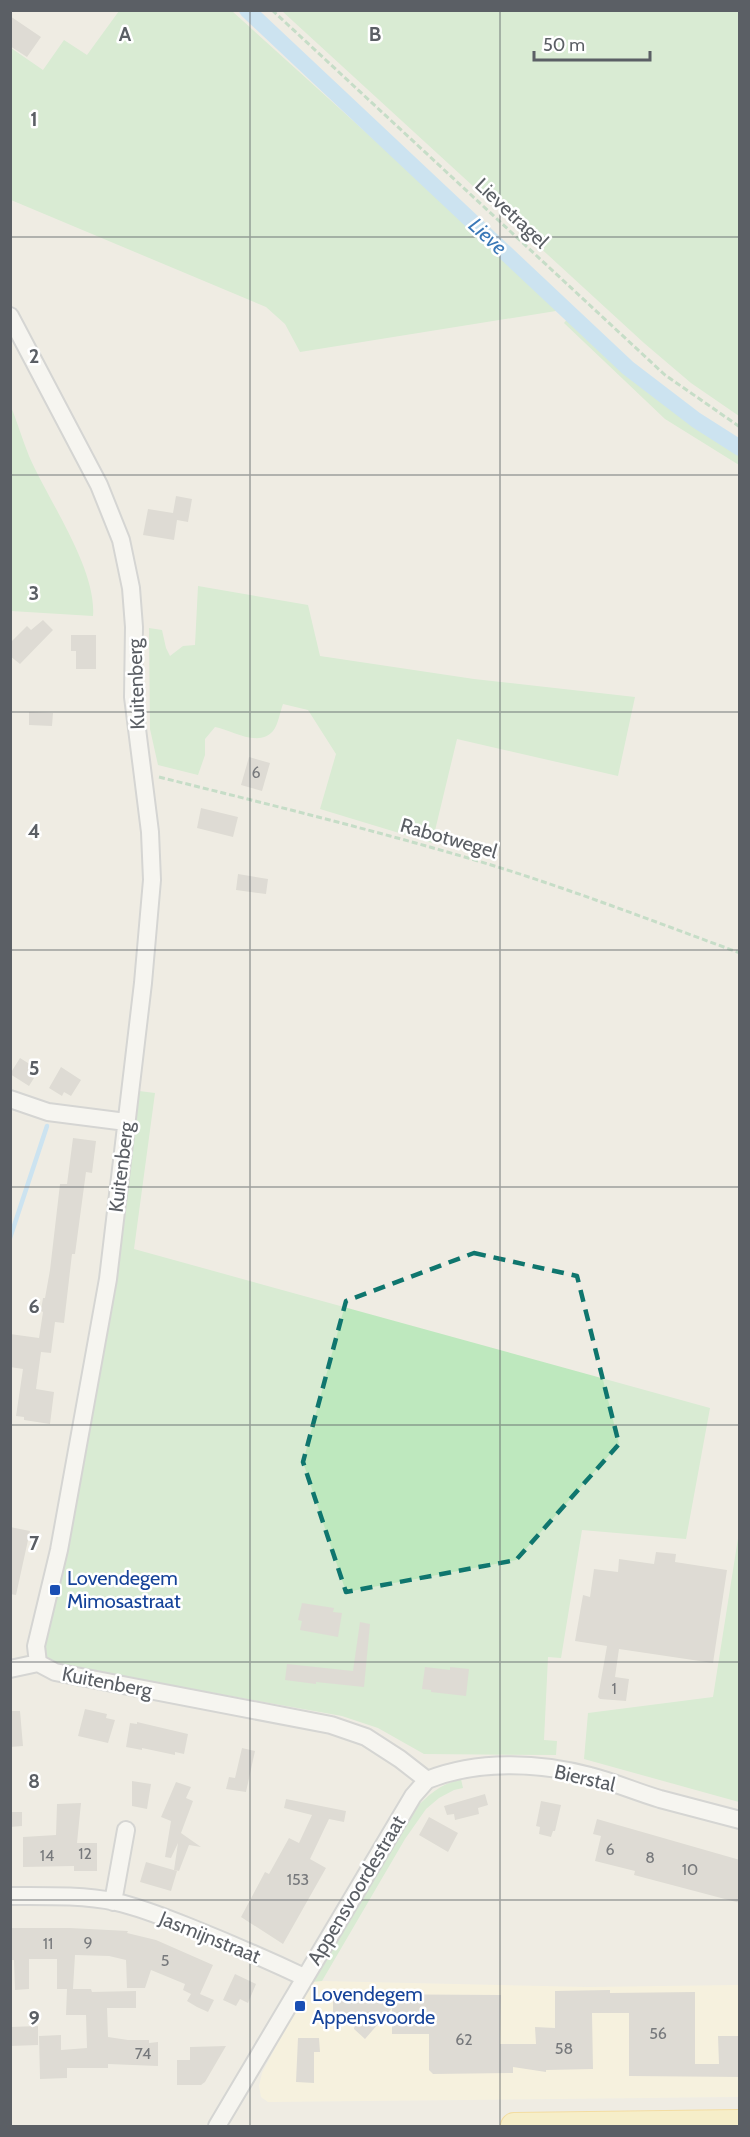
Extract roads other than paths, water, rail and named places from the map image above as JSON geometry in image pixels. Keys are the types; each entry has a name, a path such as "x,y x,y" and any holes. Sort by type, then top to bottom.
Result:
{"main road":[{"path":"514,2127 740,2123"}],"street":[{"name":"Kuitenberg","path":"10,316 99,485 121,540 131,588 134,617 133,697 150,832 152,880 144,983 108,1279 59,1550 36,1646 38,1663 64,1674 331,1725 366,1737 428,1780"},
{"path":"10,1099 48,1112 126,1122"},
{"path":"10,1669 38,1663"},
{"name":"Bierstal","path":"428,1780 443,1774 489,1766 560,1770 590,1776 658,1798 740,1820"},
{"name":"Appensvoordestraat","path":"217,2127 413,1796 428,1780"},
{"path":"113,1902 126,1830"},
{"name":"Jasmijnstraat","path":"10,1896 64,1897 113,1902 163,1917 304,1977"}],"waterway":[{"name":"Lieve","path":"247,10 628,368 696,420 740,448"},
{"path":"10,1238 47,1126"}],"place":[{"name":"Lovendegem Mimosastraat","path":"55,1590"},
{"name":"Lovendegem Appensvoorde","path":"300,2006"}]}
